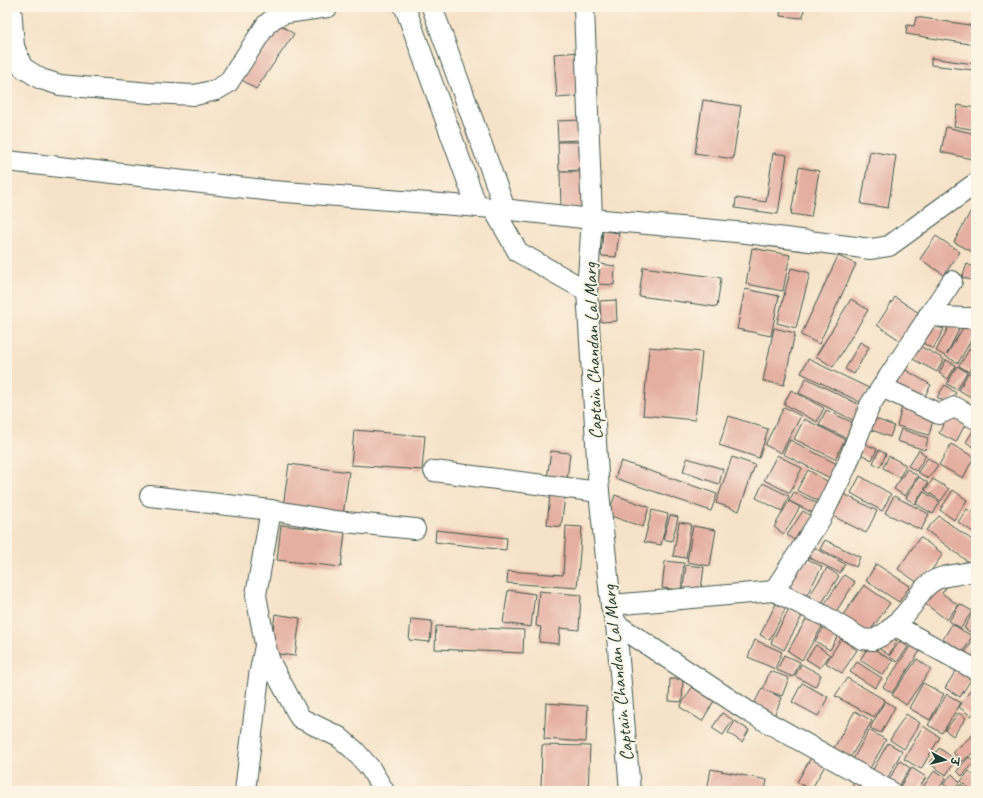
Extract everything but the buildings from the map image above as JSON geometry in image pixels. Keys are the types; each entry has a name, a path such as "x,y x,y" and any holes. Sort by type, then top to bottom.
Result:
{"street":[{"path":"11,7 14,46 22,67 41,79 60,85 150,93 195,95 216,90 228,83 266,25 275,17 286,13 328,7"},
{"path":"404,7 492,208 518,252 587,291"},
{"path":"432,7 492,208"},
{"name":"Captain Chandan Lal Marg","path":"584,7 592,219 587,291 598,492 611,605 616,624 630,791"},
{"path":"7,161 273,191 492,208 747,233 870,249 889,246 976,183"},
{"path":"774,591 821,518 846,467 870,405 952,281"},
{"path":"928,316 976,318"},
{"path":"882,387 939,414 955,407 976,419"},
{"path":"434,471 598,492"},
{"path":"150,496 271,510 335,521 415,529"},
{"path":"271,510 256,595 265,644 270,662 300,718 339,737 354,750 370,768 384,791"},
{"path":"611,605 774,591 823,615 862,639 868,641 875,640 894,626 907,612 928,584 936,579 966,574 976,570"},
{"path":"616,624 749,712 890,791"},
{"path":"894,626 976,670"},
{"path":"244,791 259,676 265,644"}]}
